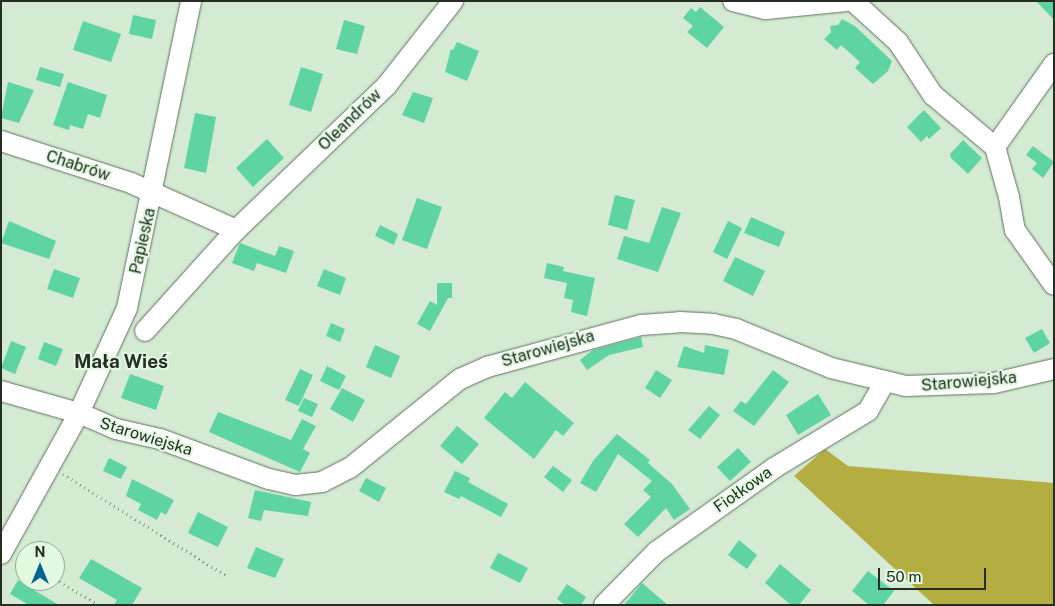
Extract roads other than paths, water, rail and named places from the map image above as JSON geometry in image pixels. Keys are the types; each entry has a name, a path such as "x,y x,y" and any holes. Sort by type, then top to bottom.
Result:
{"street":[{"name":"Papieska","path":"1,554 79,413 127,308 153,194 191,1"},
{"name":"Oleandrów","path":"146,331 236,230 387,85 454,1"},
{"path":"733,1 766,9 847,1"},
{"path":"853,1 898,42 933,95 995,147 1009,197 1015,230 1054,286"},
{"path":"995,147 1054,64"},
{"name":"Chabrów","path":"1,141 131,182 153,194"},
{"path":"153,194 236,230"},
{"name":"Starowiejska","path":"1,391 79,413 96,422 160,439 270,479 295,485 322,482 350,468 460,379 487,367 641,325 680,322 713,324 736,329 831,368 906,386 954,386 1025,377 1054,369"},
{"name":"Fiołkowa","path":"604,605 656,552 774,468 868,411 885,382"}],"district":[{"name":"Mała Wieś","path":"121,362"}]}
